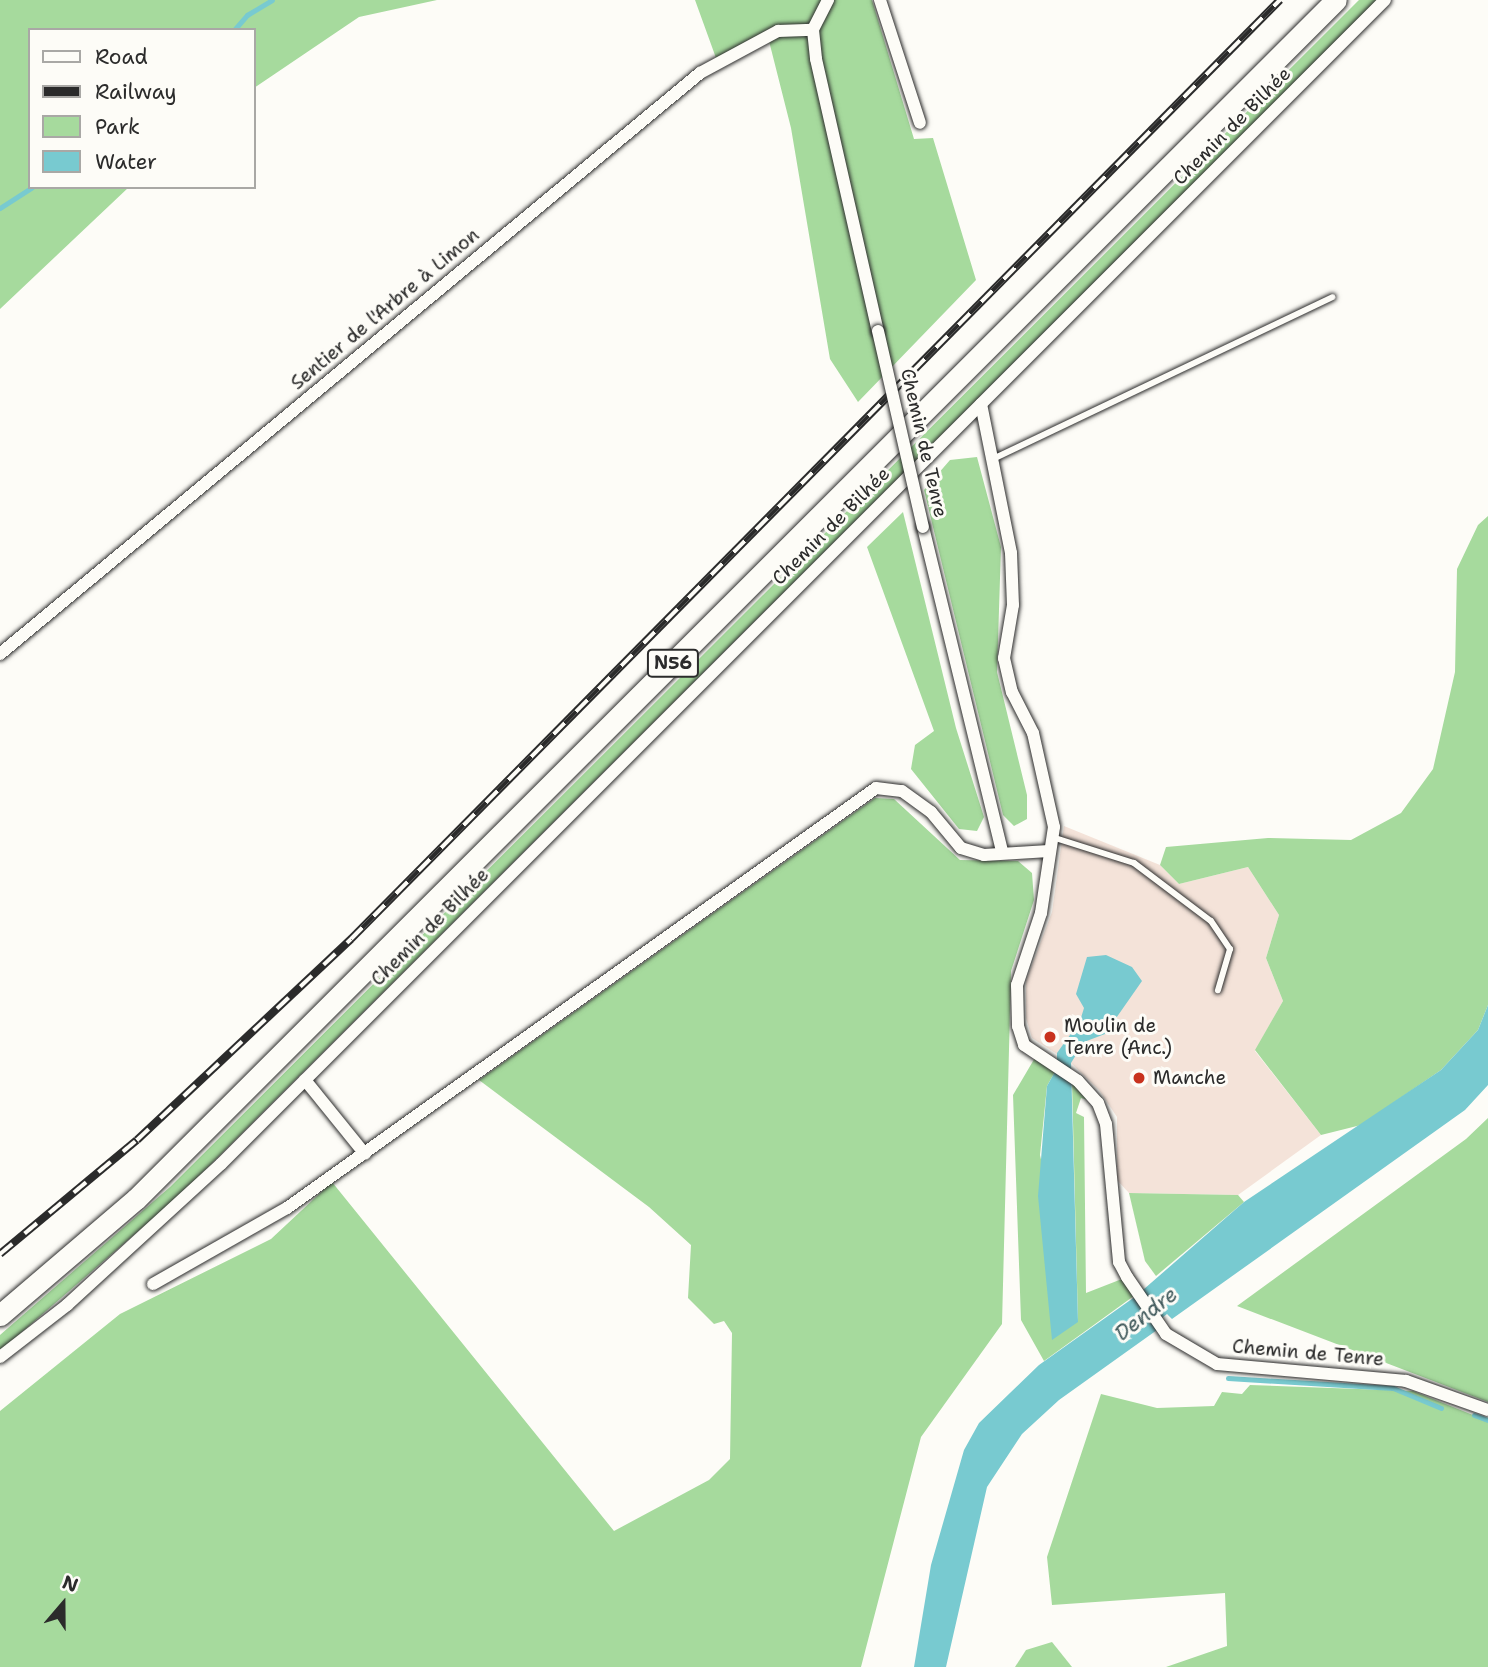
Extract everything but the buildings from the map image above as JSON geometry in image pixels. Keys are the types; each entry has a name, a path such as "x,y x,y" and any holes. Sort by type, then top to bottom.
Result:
{"highway":[{"name":"N56","path":"0,1315 145,1189 1336,0"}],"street":[{"path":"813,30 828,0"},
{"path":"880,0 920,123"},
{"name":"Chemin de Bilhée","path":"0,1357 159,1224 1385,0"},
{"name":"Chemin de Tenre","path":"813,30 826,112 1002,851"},
{"name":"Sentier de l'Arbre à Limon","path":"0,654 701,73 778,31 813,30"},
{"name":"Chemin de Tenre","path":"981,404 1011,553 1013,605 1004,658 1012,692 1034,733 1052,836 1041,913 1017,985 1016,1014 1024,1045 1078,1081 1095,1097 1106,1125 1119,1262 1161,1327 1183,1347 1217,1364 1406,1381 1488,1410"},
{"path":"153,1284 288,1208 876,788 902,791 931,812 961,848 984,855 1002,851 1049,851"},
{"path":"305,1080 365,1154"}],"lane":[{"path":"993,458 1332,297"},
{"path":"1052,836 1134,863 1212,921 1230,949 1218,990"}],"shaded area":[{"path":"1064,826 1160,865 1179,884 1248,867 1279,915 1266,958 1283,1001 1255,1051 1321,1135 1238,1195 1129,1193 1117,1180 1117,1117 1099,1090 1071,1063 1032,1038 1026,1018 1026,981 1052,912"}],"green space":[{"path":"0,0 437,0 359,17 256,87 256,28 28,28 28,189 127,189 0,309"},
{"path":"695,0 872,0 914,139 933,138 976,280 858,402 830,359 791,128 769,41 716,58"},
{"path":"1359,0 1377,0 181,1194 0,1351 0,1335 170,1187"},
{"path":"977,457 1001,547 997,672 1027,795 1027,819 1014,826 1003,815 924,490 950,460"},
{"path":"903,512 956,728 984,817 977,831 959,829 911,769 915,745 934,731 867,547"},
{"path":"1488,516 1488,1005 1478,1030 1441,1070 1361,1125 1321,1135 1255,1050 1283,1001 1266,958 1279,915 1248,867 1179,884 1160,865 1166,847 1268,838 1351,840 1401,813 1433,769 1455,672 1457,569 1478,525"},
{"path":"875,798 894,799 960,860 1018,861 1032,873 1034,900 1011,971 1002,1324 921,1437 861,1667 0,1667 0,1411 120,1314 271,1239 332,1182 614,1531 709,1480 730,1459 732,1333 724,1321 714,1324 688,1298 691,1245 649,1207 479,1080"},
{"path":"1036,1056 1057,1068 1047,1086 1040,1155 1078,1322 1072,1082 1098,1103 1081,1098 1076,1113 1084,1117 1086,1293 1127,1277 1138,1293 1044,1361 1021,1320 1013,1095"},
{"path":"1488,1118 1488,1402 1237,1306 1466,1139"},
{"path":"1129,1193 1238,1195 1244,1202 1156,1276 1145,1261"},
{"path":"1250,1385 1413,1391 1488,1421 1488,1667 1166,1667 1227,1646 1225,1593 1052,1605 1047,1557 1101,1394 1157,1408 1214,1406 1222,1392 1242,1394"},
{"path":"1052,1642 1072,1667 1015,1667 1026,1650"}],"water":[{"path":"1106,955 1132,967 1142,981 1105,1034 1084,1042 1071,1063 1078,1322 1052,1340 1038,1196 1047,1086 1057,1068 1057,1053 1080,1021 1084,1008 1076,994 1087,957"},
{"name":"Dendre","path":"1488,1005 1488,1085 1465,1110 1172,1319 1167,1314 1153,1325 1157,1330 1059,1400 1022,1434 987,1487 946,1667 914,1667 931,1565 964,1450 979,1423 1039,1365 1136,1296 1244,1202 1441,1070 1478,1030"}],"waterway":[{"path":"236,28 247,15 272,0"},
{"path":"0,208 29,189"},
{"path":"1228,1378 1393,1388 1441,1408"},
{"path":"1474,1415 1488,1420"}],"railway":[{"path":"0,1254 137,1140 351,939 1280,0"}],"place":[{"name":"Moulin de Tenre (Anc.)","path":"1050,1037"},
{"name":"Manche","path":"1139,1078"}]}
